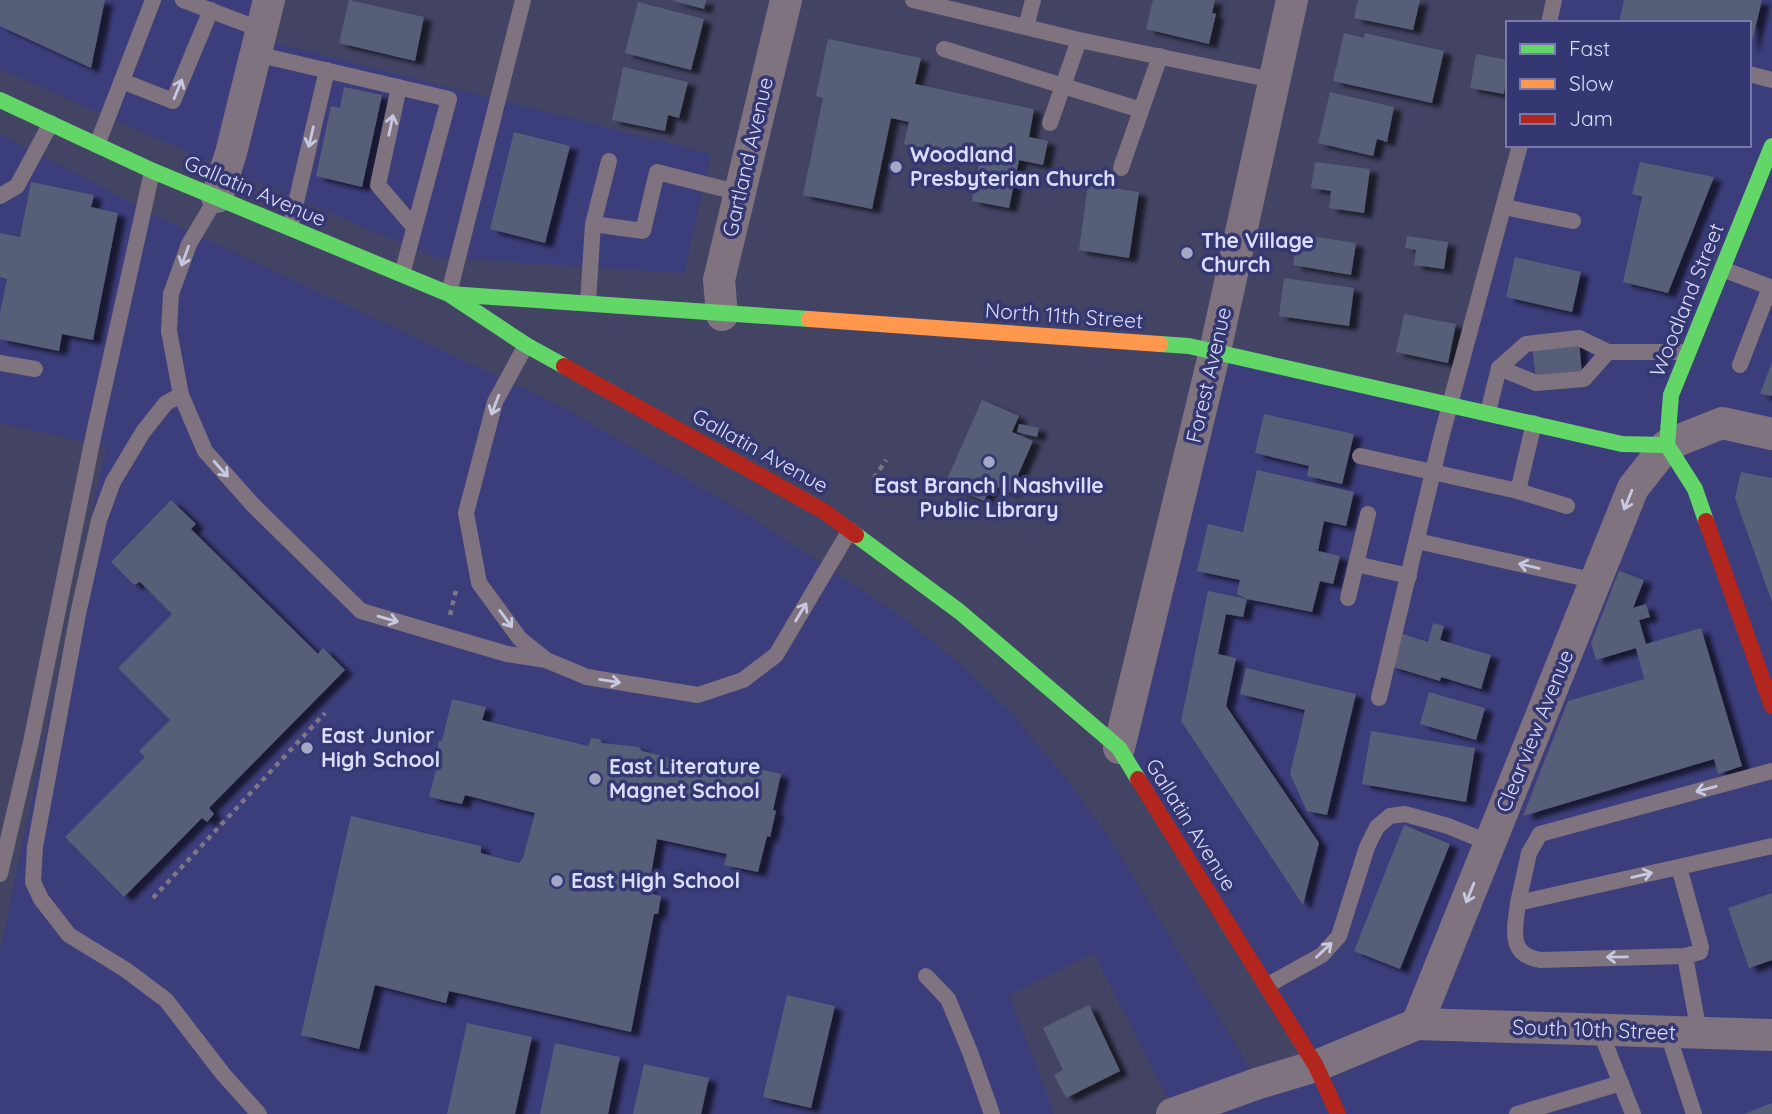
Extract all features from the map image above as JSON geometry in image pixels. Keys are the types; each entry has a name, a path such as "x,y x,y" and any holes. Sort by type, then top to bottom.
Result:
{"street":[{"name":"Gartland Avenue","path":"722,314 719,279 786,0"},
{"name":"Forest Avenue","path":"1119,748 1215,351 1292,0"},
{"path":"217,197 231,153 262,28"},
{"name":"Gallatin Avenue","path":"0,100 153,171 449,294 526,345 825,512 960,612 1119,748 1316,1066 1338,1114"},
{"name":"Woodland Street","path":"1667,445 1671,395 1753,194 1767,148"},
{"name":"North 11th Street","path":"449,294 1189,346 1622,444 1667,445"},
{"path":"1772,434 1723,423 1667,445 1695,489 1772,706"},
{"name":"Clearview Avenue","path":"1417,1024 1633,488 1667,445"},
{"path":"1174,1114 1259,1083 1316,1066 1417,1024"},
{"name":"South 10th Street","path":"1417,1024 1772,1035"}],"lane":[{"path":"97,145 153,0"},
{"path":"183,0 262,28 327,70 449,99 402,274"},
{"path":"449,294 523,0"},
{"path":"913,0 1079,40 1273,80"},
{"path":"1027,27 1033,0"},
{"path":"1549,21 1554,0"},
{"path":"122,81 173,101 211,10"},
{"path":"1050,123 1061,85 1079,40"},
{"path":"944,49 1141,110"},
{"path":"1121,169 1160,56"},
{"path":"290,228 327,70"},
{"path":"1751,75 1772,80"},
{"path":"400,87 378,185 414,228"},
{"path":"0,196 17,187 51,123"},
{"path":"1380,698 1434,472 1519,147"},
{"path":"588,303 593,224 610,160"},
{"path":"0,874 31,742 94,433 153,171"},
{"path":"593,224 643,231 657,173 740,193"},
{"path":"1753,194 1772,198"},
{"path":"217,197 189,244 171,294 169,331 181,395 205,451 253,505 361,611 507,654 546,660 587,677 698,695 743,680 776,655 850,530"},
{"path":"1504,207 1573,221"},
{"path":"1722,269 1771,285 1740,365"},
{"path":"1488,412 1499,368 1527,344 1579,338 1608,352 1688,352"},
{"path":"526,345 495,402 466,513 480,583 520,639 546,660"},
{"path":"1499,368 1536,383 1584,379 1608,352"},
{"path":"0,363 35,369"},
{"path":"181,395 166,403 143,432 113,482 99,520 34,847 33,882 41,899 69,935 126,970 166,1000 223,1074 259,1114"},
{"path":"1518,491 1534,423"},
{"path":"1360,456 1518,491 1567,506"},
{"path":"1348,598 1368,514"},
{"path":"1417,541 1596,581"},
{"path":"1356,564 1409,576"},
{"path":"1679,867 1701,947 1700,953 1685,956 1556,960 1530,958 1521,953 1516,944 1518,903 1529,853 1541,834 1772,771"},
{"path":"1266,986 1322,955 1339,936 1367,847 1377,827 1390,816 1405,814 1448,826 1490,843"},
{"path":"1518,903 1772,846"},
{"path":"1685,956 1699,1032"},
{"path":"926,976 948,999 992,1114"},
{"path":"1600,1031 1633,1114"},
{"path":"1667,1031 1694,1114"},
{"path":"1517,1114 1621,1083"}],"path":[{"path":"874,478 886,460"},
{"path":"153,898 325,713"}],"shaded area":[{"path":"0,0 269,0 260,39 711,154 684,273 433,257 0,69"},
{"path":"1554,0 1772,0 1772,1114 1172,1114 1175,1112 1094,953 1009,995 1054,1114 0,1114 0,952 106,447 0,423 0,134 161,218 560,406 743,512 905,619 960,664 1014,716 1067,780 1112,842 1259,1083 1315,1066 1119,748 1215,351 1452,403 1519,147 1751,147 1751,21 1549,21"}],"building":[{"path":"0,0 105,0 91,68 0,26"},
{"path":"349,0 424,17 415,61 339,43"},
{"path":"670,0 706,0 704,9"},
{"path":"1153,0 1215,0 1212,13 1216,14 1209,44 1146,29"},
{"path":"1358,0 1420,0 1413,30 1354,18"},
{"path":"1624,0 1762,0 1751,46 1751,21 1619,21"},
{"path":"638,2 704,19 691,70 625,53"},
{"path":"1344,33 1364,38 1365,33 1444,51 1432,103 1333,81"},
{"path":"828,39 921,58 915,84 1034,109 1029,137 1048,141 1043,165 1019,160 1009,208 972,201 980,160 904,144 909,122 891,118 872,209 803,195 823,98 816,96"},
{"path":"1476,54 1506,60 1504,94 1470,88"},
{"path":"623,67 688,82 679,118 668,115 665,131 612,120"},
{"path":"344,87 382,95 362,187 316,176 331,106 340,108"},
{"path":"1330,92 1394,107 1387,142 1377,139 1373,156 1318,143"},
{"path":"514,132 570,146 545,243 490,229"},
{"path":"1315,162 1370,169 1364,213 1329,208 1331,191 1311,188"},
{"path":"1640,162 1714,177 1668,293 1623,282 1642,197 1632,194"},
{"path":"31,182 94,195 91,207 118,213 93,340 62,334 59,351 0,339 0,313 7,279 0,277 0,233 20,237"},
{"path":"1088,184 1139,192 1129,258 1079,250"},
{"path":"1297,234 1356,243 1351,275 1293,265"},
{"path":"1407,236 1448,242 1444,269 1414,265 1416,250 1405,248"},
{"path":"1515,257 1581,272 1572,312 1506,297"},
{"path":"1284,278 1354,288 1349,326 1279,316"},
{"path":"1404,314 1456,324 1448,363 1396,352"},
{"path":"1579,341 1582,374 1536,379 1532,346"},
{"path":"1772,362 1772,396 1760,394"},
{"name":"East Branch | Nashville Public Library","path":"982,400 1019,416 1012,432 1033,441 1010,493 992,485 984,501 945,484"},
{"path":"1264,414 1354,434 1342,484 1307,476 1309,466 1255,453"},
{"path":"1019,424 1039,428 1037,437 1017,432"},
{"path":"1257,470 1354,492 1346,526 1324,521 1318,551 1340,556 1333,584 1320,581 1312,612 1247,599 1237,594 1240,580 1197,571 1208,524 1243,532"},
{"path":"1741,472 1772,478 1772,602 1735,498"},
{"path":"171,500 196,524 191,529 318,654 323,648 345,670 209,808 214,814 207,822 202,818 124,897 65,837 145,757 139,751 170,720 118,668 172,614 140,582 134,585 111,562"},
{"path":"1619,571 1644,580 1633,608 1646,604 1650,617 1639,620 1646,644 1701,628 1742,766 1718,774 1714,759 1523,816 1568,701 1644,679 1636,648 1596,660 1591,643"},
{"path":"1208,591 1247,599 1243,617 1226,614 1218,654 1236,658 1226,706 1319,843 1303,905 1181,721"},
{"path":"1433,623 1444,626 1440,640 1491,655 1481,689 1441,677 1440,681 1390,666 1400,633 1428,642"},
{"path":"1246,668 1356,694 1327,815 1307,811 1290,774 1305,710 1240,694"},
{"path":"1429,692 1485,708 1476,740 1420,724"},
{"name":"East High School","path":"452,699 486,707 482,720 588,746 591,738 600,739 602,743 639,747 642,751 746,776 747,766 781,774 770,837 767,836 758,872 724,865 727,854 657,839 648,893 661,896 658,914 654,914 631,1032 449,991 446,1003 375,985 359,1049 301,1035 351,816 481,846 481,853 506,860 519,863 523,858 535,813 465,795 462,804 429,797 438,762 434,760 439,741 442,741"},
{"path":"1371,731 1475,748 1466,802 1362,784"},
{"path":"1404,825 1450,844 1400,969 1354,951"},
{"path":"1772,893 1772,960 1749,968 1728,908"},
{"path":"787,995 835,1006 811,1108 763,1097"},
{"path":"1089,1005 1120,1071 1066,1098 1054,1075 1063,1070 1043,1028"},
{"path":"467,1023 532,1037 515,1114 447,1114"},
{"path":"555,1043 620,1057 608,1114 540,1114"},
{"path":"644,1064 709,1078 701,1114 633,1114"},
{"path":"1772,1103 1772,1114 1744,1114"}],"traffic: fast":[{"path":"0,100 153,171 449,294 526,345 564,366"},
{"path":"1706,521 1695,489 1667,445 1671,395 1772,146"},
{"path":"450,294 809,319"},
{"path":"1160,344 1189,346 1622,444 1667,445"},
{"path":"856,535 960,612 1119,748 1138,779"}],"traffic: slow":[{"path":"809,319 1160,344"}],"traffic: jam":[{"path":"564,366 825,512 856,535"},
{"path":"1706,521 1772,706"},
{"path":"1138,779 1316,1066 1338,1114"}],"place":[{"name":"Woodland Presbyterian Church","path":"896,167"},
{"name":"The Village Church","path":"1187,253"},
{"name":"East Branch | Nashville Public Library","path":"989,462"},
{"name":"East Junior High School","path":"307,748"},
{"name":"East Literature Magnet School","path":"595,779"},
{"name":"East High School","path":"557,881"}]}
